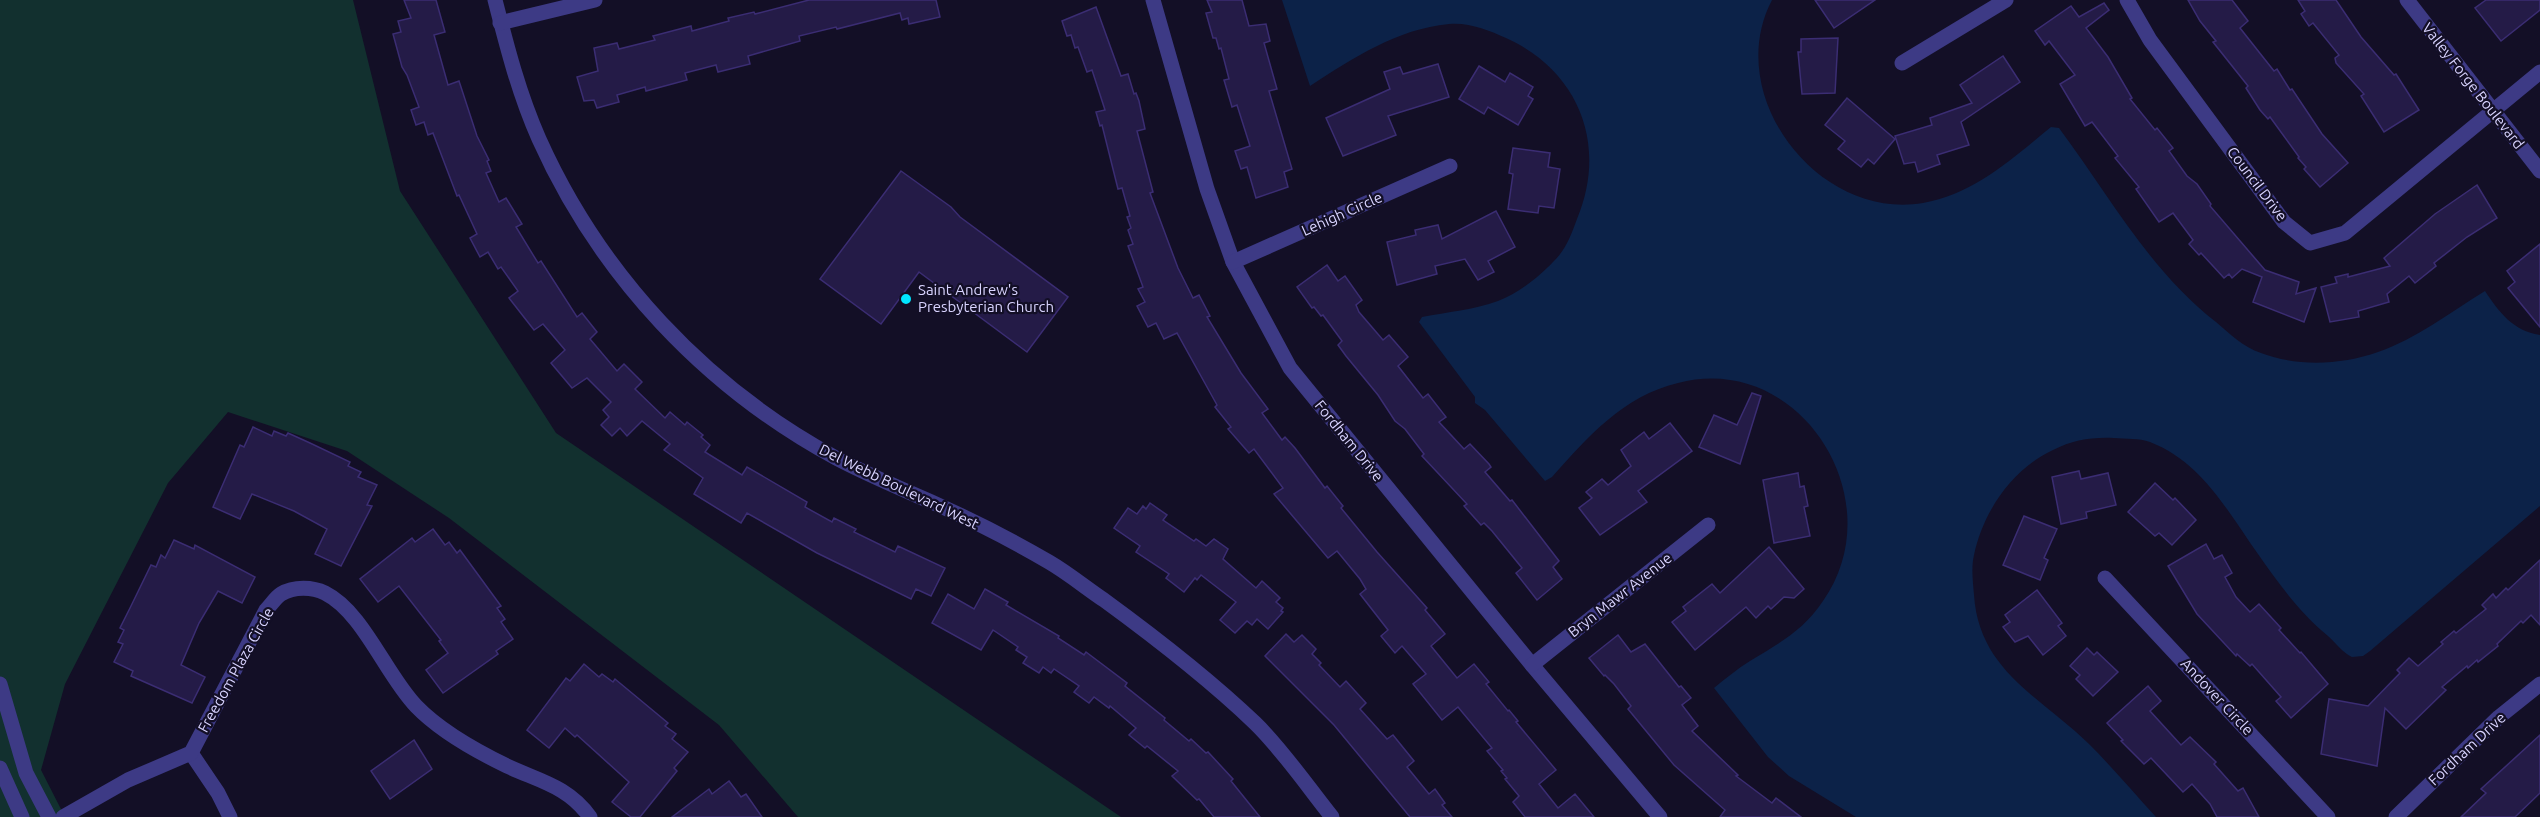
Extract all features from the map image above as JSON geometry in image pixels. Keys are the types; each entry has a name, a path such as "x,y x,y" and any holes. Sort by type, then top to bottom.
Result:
{"street":[{"name":"Del Webb Boulevard West","path":"495,0 525,105 572,203 595,240 630,288 698,360 764,414 809,443 858,470 958,514 1052,563 1144,629 1256,725 1332,817"},
{"path":"500,22 595,0"},
{"name":"Fordham Drive","path":"1153,0 1207,189 1233,262 1290,368 1532,665 1660,817"},
{"path":"1902,63 2006,0"},
{"name":"Council Drive","path":"2127,0 2150,40 2284,222 2310,243 2345,233 2540,72"},
{"name":"Valley Forge Boulevard","path":"2407,0 2540,171"},
{"name":"Lehigh Circle","path":"1233,262 1450,166"},
{"name":"Bryn Mawr Avenue","path":"1532,665 1708,525"},
{"name":"Andover Circle","path":"2105,578 2328,817"},
{"name":"Freedom Plaza Circle","path":"191,753 266,610 281,594 302,588 325,593 347,609 415,706 448,732 507,766 557,786 582,806 590,817"},
{"path":"0,684 26,772 49,817"},
{"name":"Fordham Drive","path":"2396,817 2499,717 2540,684"},
{"path":"63,817 128,780 191,753 230,817"},
{"path":"0,768 22,817"}],"green space":[{"path":"0,0 353,0 400,191 556,433 1121,817 798,817 719,725 449,518 347,451 228,412 168,483 65,684 41,770 65,817 0,817"}],"water":[{"path":"1282,0 1772,0 1760,37 1760,74 1770,111 1789,144 1816,172 1848,192 1884,203 1923,203 1942,198 1959,192 1992,174 2051,127 2059,128 2131,231 2170,279 2232,336 2248,347 2275,358 2290,361 2320,363 2349,360 2392,347 2420,333 2485,291 2501,313 2514,325 2540,335 2540,506 2370,651 2363,656 2352,657 2299,608 2224,505 2185,462 2150,442 2137,439 2090,439 2060,447 2038,458 2012,480 1984,523 1974,555 1972,575 1978,621 1987,644 2015,680 2089,744 2156,817 1856,817 1789,776 1768,757 1714,688 1740,667 1799,628 1823,601 1842,561 1847,520 1840,479 1823,442 1796,411 1762,389 1722,379 1678,383 1658,389 1623,408 1593,433 1552,477 1545,481 1485,410 1475,403 1475,397 1419,322 1422,317 1480,307 1505,298 1520,290 1541,273 1565,247 1586,191 1589,164 1587,138 1580,113 1569,90 1552,70 1531,52 1493,32 1471,25 1456,24 1430,27 1394,38 1359,55 1310,86"}],"building":[{"path":"404,0 436,0 445,32 434,35 448,85 459,81 477,136 489,160 487,161 491,171 486,173 499,202 506,198 522,224 516,227 538,263 541,261 577,317 582,313 597,332 590,339 617,371 624,364 642,382 635,389 665,418 670,412 685,425 687,422 703,435 701,437 710,445 705,452 742,475 747,467 807,502 805,507 832,522 834,518 856,529 854,532 895,552 898,546 945,568 931,596 916,589 911,599 817,553 747,513 741,523 694,494 703,478 664,450 670,444 642,421 627,436 620,428 612,436 601,425 609,417 603,410 611,402 587,378 572,388 551,363 565,350 543,324 534,330 509,298 518,291 501,267 498,269 488,252 480,257 470,238 477,234 459,195 457,196 433,133 428,135 424,122 416,125 411,110 419,107 402,67 393,34 401,32 398,21 411,18"},
{"path":"809,0 936,0 940,17 909,24 908,18 902,20 900,13 837,29 836,27 799,36 800,41 748,56 750,64 718,72 716,65 685,73 687,80 646,91 645,87 617,95 619,102 597,108 594,100 584,101 577,77 598,71 594,48 617,43 619,49 655,40 653,36 691,26 692,31 729,21 728,18 754,12 755,14"},
{"path":"1207,0 1242,0 1249,26 1266,24 1270,41 1264,43 1277,89 1269,91 1292,169 1284,172 1288,187 1256,198 1247,167 1241,169 1235,151 1250,146 1237,105 1232,107 1224,80 1229,79 1221,48 1219,49 1216,38 1213,38 1206,13 1212,12"},
{"path":"1815,0 1875,0 1834,28"},
{"path":"2188,0 2232,0 2248,21 2240,28 2274,71 2277,69 2322,134 2348,163 2320,187 2304,169 2306,167 2270,117 2268,119 2260,110 2246,88 2248,86 2213,42 2216,41 2200,21"},
{"path":"2298,0 2336,0 2361,37 2394,75 2396,74 2419,110 2384,132 2361,96 2364,94 2336,63 2335,58 2339,55 2313,23 2309,26 2301,14 2305,11"},
{"path":"2486,0 2540,0 2540,10 2501,41 2475,8"},
{"path":"2104,3 2109,10 2086,28 2108,57 2132,98 2130,99 2173,148 2169,151 2187,176 2197,184 2211,204 2210,206 2265,270 2299,282 2296,294 2316,288 2304,322 2253,302 2262,277 2242,269 2232,278 2229,274 2224,278 2201,253 2199,255 2189,244 2193,240 2173,213 2159,222 2136,189 2139,187 2115,158 2118,156 2092,122 2085,126 2060,84 2075,75 2049,41 2045,45 2035,31 2071,6 2079,17"},
{"path":"1096,7 1121,76 1128,74 1134,94 1136,93 1139,101 1145,129 1137,131 1153,192 1150,193 1178,268 1193,298 1199,295 1210,316 1207,317 1241,373 1268,409 1262,413 1282,440 1285,437 1295,448 1377,552 1427,608 1425,610 1445,634 1431,646 1457,678 1474,664 1489,682 1486,684 1556,770 1539,784 1558,808 1575,794 1594,817 1525,817 1513,802 1519,796 1505,779 1507,778 1501,771 1503,770 1487,751 1492,748 1458,707 1442,720 1413,684 1426,674 1402,646 1395,653 1381,636 1388,630 1360,594 1366,589 1360,579 1337,551 1328,558 1274,494 1283,488 1254,449 1249,453 1228,429 1231,427 1215,407 1217,405 1177,333 1164,339 1156,323 1148,327 1137,306 1145,302 1138,289 1143,287 1128,246 1133,244 1128,230 1131,228 1127,217 1130,216 1122,188 1118,189 1102,125 1100,126 1096,112 1105,110 1092,70 1087,72 1078,47 1075,48 1071,35 1067,36 1062,21"},
{"path":"1838,38 1835,93 1802,94 1798,52 1801,52 1801,39"},
{"path":"2003,56 2020,82 1961,122 1969,145 1937,155 1940,164 1918,172 1915,162 1904,164 1895,136 1932,125 1930,118 1972,103 1960,85"},
{"path":"1438,64 1449,97 1388,116 1396,135 1343,156 1326,118 1390,89 1384,72 1400,67 1403,74"},
{"path":"1479,66 1505,82 1510,73 1533,87 1528,96 1533,99 1518,125 1488,107 1484,114 1459,99"},
{"path":"1847,98 1895,139 1874,164 1868,159 1861,167 1838,149 1845,141 1825,125"},
{"path":"1513,148 1550,153 1548,167 1560,169 1554,208 1539,206 1538,213 1508,209 1513,174 1509,173"},
{"path":"901,171 1068,297 1027,352 919,272 881,324 820,279"},
{"path":"2477,185 2497,218 2467,237 2434,263 2436,266 2415,283 2409,276 2387,294 2389,302 2358,311 2359,317 2330,322 2321,287 2337,283 2335,277 2348,274 2348,277 2390,266 2384,258 2435,214"},
{"path":"1496,211 1515,247 1488,261 1494,272 1478,280 1465,259 1435,266 1437,274 1397,285 1387,242 1416,235 1415,230 1438,225 1442,239"},
{"path":"2540,244 2540,327 2508,288 2515,282 2507,271"},
{"path":"1327,265 1338,281 1345,276 1362,300 1356,305 1359,312 1383,340 1389,335 1408,357 1398,366 1423,398 1428,394 1446,417 1439,422 1464,449 1470,444 1489,464 1491,467 1485,472 1510,501 1512,500 1559,561 1553,567 1562,579 1537,600 1516,573 1522,568 1492,531 1484,523 1481,525 1464,506 1467,504 1422,456 1424,454 1405,429 1395,421 1378,395 1338,345 1342,341 1323,315 1321,316 1314,307 1312,308 1297,287"},
{"path":"1752,393 1761,396 1740,464 1699,447 1714,415 1737,425"},
{"path":"1670,423 1692,451 1638,491 1647,502 1600,535 1579,508 1592,498 1586,492 1602,479 1608,485 1631,466 1621,450 1644,432 1649,439"},
{"path":"253,427 272,436 274,431 286,436 288,433 310,443 350,462 348,466 361,472 358,477 377,485 367,505 372,506 341,566 315,554 327,529 294,511 252,494 240,519 213,507 240,445 244,447"},
{"path":"2079,471 2081,479 2108,473 2116,505 2086,512 2087,518 2061,524 2052,477"},
{"path":"1798,473 1800,487 1804,486 1808,506 1804,507 1810,536 1774,543 1763,480"},
{"path":"2155,483 2173,500 2175,498 2196,520 2172,545 2159,533 2155,536 2128,512"},
{"path":"1150,503 1167,515 1163,520 1194,541 1196,539 1206,546 1214,539 1228,549 1223,559 1256,588 1262,581 1280,598 1276,602 1283,608 1281,611 1283,612 1268,629 1257,619 1252,625 1247,621 1235,633 1220,620 1236,602 1201,575 1197,580 1195,578 1184,592 1166,578 1169,574 1136,552 1140,546 1114,528 1128,508 1137,514 1143,506 1146,509"},
{"path":"2024,516 2057,529 2044,558 2048,560 2040,580 2003,565"},
{"path":"433,529 445,545 449,542 457,553 460,550 501,606 497,608 505,619 501,622 513,639 496,651 498,654 443,693 426,670 448,653 439,641 441,640 399,586 378,602 360,579 412,538 415,542"},
{"path":"174,540 194,549 195,545 255,577 242,603 218,591 199,623 181,665 205,677 192,703 131,676 133,671 114,662 123,644 118,642 124,630 120,628 151,565 156,567 161,555 165,558"},
{"path":"2206,544 2214,559 2222,555 2232,573 2225,577 2236,597 2250,612 2259,604 2281,628 2279,630 2328,684 2291,718 2276,701 2281,697 2252,664 2250,666 2237,654 2236,656 2197,614 2168,566"},
{"path":"1769,547 1804,589 1794,598 1784,597 1771,609 1768,606 1756,618 1746,607 1695,650 1672,622 1686,611 1683,607 1712,584 1720,593"},
{"path":"2540,560 2540,625 2531,615 2523,623 2521,621 2497,644 2498,646 2478,662 2477,660 2468,668 2467,666 2442,687 2446,690 2406,729 2385,708 2377,766 2321,754 2329,699 2368,706 2400,673 2397,670 2409,658 2418,666 2454,631 2456,633 2486,609 2482,605 2493,594 2496,598 2506,588 2508,590"},
{"path":"985,589 1008,602 1006,605 1059,636 1058,638 1084,655 1086,652 1127,683 1125,686 1165,718 1164,720 1189,741 1191,739 1206,753 1208,752 1233,779 1231,781 1260,817 1214,817 1199,799 1197,800 1172,776 1178,771 1129,735 1136,728 1110,706 1109,708 1094,697 1089,703 1074,692 1079,686 1054,669 1051,673 1043,667 1039,673 1023,663 1027,657 1016,650 1018,647 993,630 981,650 932,623 948,594 974,609"},
{"path":"2037,590 2062,623 2058,626 2066,636 2043,655 2028,636 2015,642 2003,627 2010,622 2005,615"},
{"path":"1286,634 1294,642 1302,635 1316,649 1312,654 1321,663 1319,665 1340,687 1346,681 1366,703 1360,709 1387,739 1393,735 1414,761 1407,767 1429,794 1435,789 1445,803 1442,805 1452,817 1410,817 1334,725 1265,656"},
{"path":"1618,635 1631,652 1645,644 1679,687 1681,686 1691,698 1682,705 1698,726 1692,731 1738,775 1736,776 1772,803 1776,798 1801,817 1720,817 1725,810 1674,765 1628,709 1631,706 1614,684 1589,658"},
{"path":"2087,648 2094,655 2097,652 2118,672 2093,696 2076,679 2080,675 2070,666"},
{"path":"584,664 599,677 602,674 613,682 615,679 668,723 665,726 676,734 672,739 688,752 674,768 677,771 640,817 631,817 612,802 629,782 577,735 575,737 565,728 549,748 527,730 566,678 570,681"},
{"path":"2148,686 2161,701 2150,711 2181,745 2190,737 2216,762 2214,764 2238,791 2243,788 2259,817 2217,817 2210,804 2192,784 2183,792 2151,758 2144,764 2121,741 2123,740 2107,723"},
{"path":"2540,735 2540,793 2515,817 2461,817 2486,793 2481,789"},
{"path":"414,740 432,769 390,799 371,771"},
{"path":"729,781 741,797 746,794 762,817 672,817 709,789 712,794"}],"place":[{"name":"Saint Andrew's Presbyterian Church","path":"906,299"}]}
